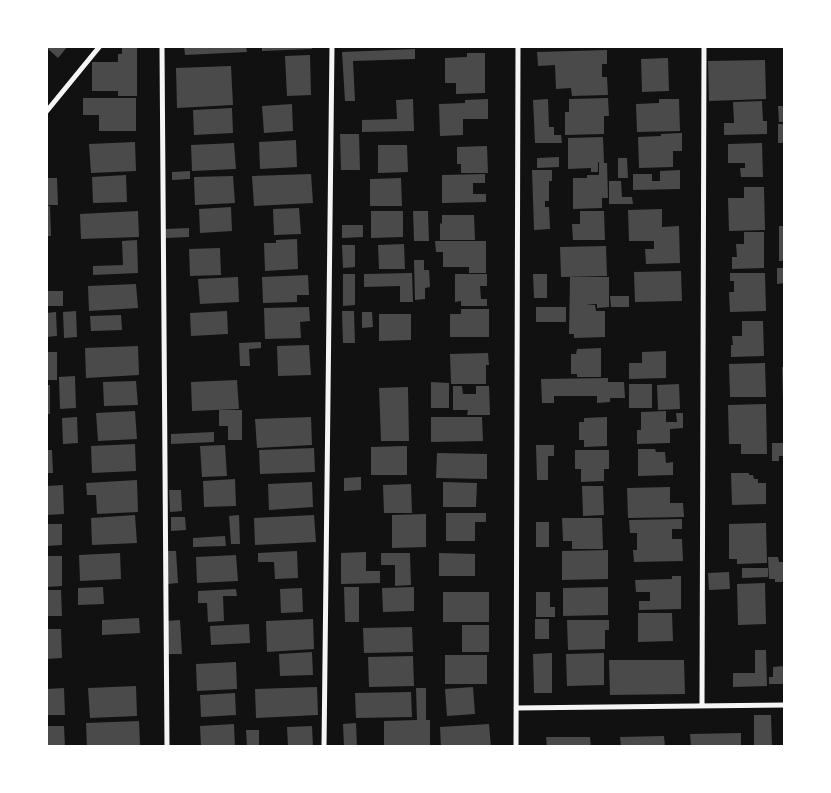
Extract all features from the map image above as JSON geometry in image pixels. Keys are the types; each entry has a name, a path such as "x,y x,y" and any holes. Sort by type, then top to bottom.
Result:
{"street":[{"path":"46,112 100,46"},
{"path":"162,46 167,747"},
{"path":"324,747 332,46"},
{"path":"516,747 518,46"},
{"path":"702,706 704,46"},
{"path":"516,708 785,705"}],"building":[{"path":"50,46 68,46 58,58 48,49"},
{"path":"122,46 137,46 137,96 118,96 118,91 92,91 92,62 118,62 118,54 122,54"},
{"path":"184,46 246,46 247,52 185,55"},
{"path":"262,46 312,46 312,49 262,51"},
{"path":"415,49 415,59 353,61 355,101 345,101 342,52"},
{"path":"607,50 607,64 602,64 602,77 607,77 608,95 572,96 571,88 556,89 555,65 538,66 537,52"},
{"path":"467,53 485,53 485,93 456,94 456,83 445,83 445,58 467,57"},
{"path":"310,55 311,95 287,96 285,56"},
{"path":"668,58 669,91 642,92 641,59"},
{"path":"765,60 766,99 709,101 708,61"},
{"path":"231,66 233,105 177,108 176,68"},
{"path":"83,98 136,98 136,131 99,131 99,115 83,115"},
{"path":"608,98 609,116 604,116 604,134 565,135 565,112 569,112 569,99"},
{"path":"413,99 414,131 362,132 362,120 397,119 396,100"},
{"path":"488,99 488,119 463,119 463,135 440,136 439,104 465,103 465,100"},
{"path":"548,99 549,127 554,127 554,135 561,135 562,143 535,143 533,100"},
{"path":"659,99 679,99 680,131 637,132 636,104 659,103"},
{"path":"762,101 763,121 767,121 767,134 724,135 724,123 734,123 733,102"},
{"path":"292,104 293,131 264,133 262,106"},
{"path":"778,106 785,106 785,122 779,122"},
{"path":"232,108 233,133 194,135 193,110"},
{"path":"778,124 785,124 785,143 778,143"},
{"path":"682,133 682,151 673,151 673,167 639,168 638,137"},
{"path":"340,134 359,134 360,170 341,170"},
{"path":"603,137 604,163 607,163 608,198 602,198 602,208 573,209 573,178 587,178 587,175 599,175 599,162 598,172 591,172 591,168 568,169 568,138"},
{"path":"296,140 297,167 260,169 259,142"},
{"path":"135,142 136,171 91,173 89,144"},
{"path":"234,143 236,169 192,171 191,145"},
{"path":"762,143 763,177 741,177 740,168 745,168 745,163 728,163 728,144"},
{"path":"378,145 407,145 408,172 378,173"},
{"path":"487,146 488,173 461,173 461,164 457,164 457,147"},
{"path":"559,157 559,167 537,168 537,158"},
{"path":"618,158 627,158 628,178 618,178"},
{"path":"532,170 552,170 552,181 549,181 549,201 545,201 545,207 549,207 550,229 534,230"},
{"path":"680,170 680,189 633,190 633,174 652,174 652,181 660,181 660,171"},
{"path":"190,171 190,179 172,180 172,172"},
{"path":"311,174 313,203 254,206 252,176"},
{"path":"485,174 485,183 473,183 473,194 486,194 486,202 442,203 442,175"},
{"path":"126,175 127,202 93,203 92,177"},
{"path":"233,176 235,203 195,205 194,177"},
{"path":"46,178 57,178 58,205 46,205"},
{"path":"401,178 402,206 370,206 370,179"},
{"path":"609,181 621,181 622,197 632,197 633,204 609,204"},
{"path":"744,187 764,187 765,230 729,231 728,198 744,198"},
{"path":"46,206 50,206 51,236 46,236"},
{"path":"231,207 232,231 200,233 199,209"},
{"path":"299,208 301,234 274,235 273,209"},
{"path":"662,209 662,227 679,226 680,263 646,264 645,249 654,249 654,241 629,241 628,210"},
{"path":"138,211 139,237 81,239 80,214"},
{"path":"371,211 403,211 403,237 371,238"},
{"path":"413,211 428,211 429,241 414,241"},
{"path":"580,211 604,211 605,240 573,240 572,224 580,224"},
{"path":"442,215 474,215 475,240 440,240"},
{"path":"342,225 363,225 363,237 342,238"},
{"path":"779,226 785,226 785,261 779,261"},
{"path":"189,228 189,237 166,238 165,229"},
{"path":"744,232 764,232 764,268 732,269 732,257 737,257 736,244 744,244"},
{"path":"297,239 298,269 265,271 264,243 276,243 276,240"},
{"path":"137,240 138,273 93,275 93,266 123,265 122,241"},
{"path":"435,241 486,241 486,273 469,273 469,267 443,267 443,252 436,252"},
{"path":"404,244 405,269 379,269 378,245"},
{"path":"342,245 355,245 355,267 343,268"},
{"path":"606,246 607,276 561,277 560,247"},
{"path":"220,248 221,275 190,276 189,249"},
{"path":"414,260 424,260 424,270 429,270 430,287 425,288 425,299 415,300"},
{"path":"777,268 785,268 785,283 777,284"},
{"path":"681,271 682,301 635,302 634,272"},
{"path":"412,273 413,302 400,302 400,286 364,287 364,274"},
{"path":"730,273 765,273 766,311 730,312 729,292 734,292 734,281 730,281"},
{"path":"343,274 355,274 355,305 343,306"},
{"path":"455,274 487,274 487,286 480,286 481,299 487,299 487,306 461,306 461,301 455,302"},
{"path":"533,274 547,274 547,298 534,298"},
{"path":"308,275 309,295 297,295 297,302 263,303 262,277"},
{"path":"238,277 239,302 200,304 198,279"},
{"path":"570,277 609,277 609,307 597,308 597,304 586,304 595,305 596,311 605,311 605,337 574,338 574,334 569,334"},
{"path":"136,284 138,308 89,311 88,286"},
{"path":"46,291 63,291 63,306 46,306"},
{"path":"610,296 629,296 629,307 611,307"},
{"path":"309,307 310,321 300,322 301,338 265,339 264,308"},
{"path":"536,307 566,307 566,322 536,322"},
{"path":"461,309 489,309 489,337 450,337 450,314 461,314"},
{"path":"76,311 77,337 64,338 63,312"},
{"path":"227,311 228,334 191,336 190,313"},
{"path":"342,311 354,311 355,343 343,343"},
{"path":"56,312 57,336 46,337 46,313"},
{"path":"362,312 372,312 373,327 362,328"},
{"path":"379,314 411,314 411,340 379,341"},
{"path":"121,315 122,330 91,331 90,316"},
{"path":"742,321 763,321 764,356 731,357 732,336 742,336"},
{"path":"261,342 261,348 249,349 250,366 240,366 239,343"},
{"path":"309,345 311,375 278,376 277,346"},
{"path":"138,346 139,375 86,378 85,348"},
{"path":"601,348 601,377 577,377 577,374 571,374 571,354 576,354 577,349"},
{"path":"666,351 666,378 629,379 629,363 642,363 642,352"},
{"path":"46,352 57,352 57,380 46,380"},
{"path":"488,353 489,365 486,365 486,384 451,384 450,354"},
{"path":"765,363 766,397 730,397 729,364"},
{"path":"782,367 785,367 785,402 783,402"},
{"path":"75,376 76,408 60,409 59,377"},
{"path":"608,378 608,382 624,382 625,398 610,398 610,402 597,403 597,396 554,396 554,403 542,403 541,379"},
{"path":"237,380 239,409 192,411 191,382"},
{"path":"136,381 138,405 104,406 103,382"},
{"path":"431,382 449,383 449,408 431,408"},
{"path":"629,384 652,384 652,408 629,408"},
{"path":"679,384 680,409 658,410 657,385"},
{"path":"46,385 50,385 50,414 46,414"},
{"path":"453,386 462,386 463,394 476,394 476,386 489,386 490,415 467,415 468,410 453,410"},
{"path":"408,387 409,441 381,441 379,388"},
{"path":"766,404 767,454 741,454 741,444 729,444 728,405"},
{"path":"219,410 242,410 242,440 228,440 228,426 219,426"},
{"path":"135,411 137,439 98,441 96,413"},
{"path":"666,411 666,422 677,422 676,413 683,413 683,428 670,429 670,443 637,444 637,430 641,430 641,412"},
{"path":"77,417 78,443 63,444 62,418"},
{"path":"311,417 312,445 257,448 255,419"},
{"path":"431,417 482,417 483,441 431,442"},
{"path":"607,417 607,446 584,447 584,440 579,440 579,422 584,422 584,418"},
{"path":"214,432 214,442 171,444 171,434"},
{"path":"772,443 785,443 785,456 779,456 779,461 772,461"},
{"path":"135,444 136,471 92,473 91,446"},
{"path":"225,445 227,476 202,477 200,446"},
{"path":"536,445 554,445 554,456 548,456 548,480 537,480"},
{"path":"407,446 407,475 371,475 371,447"},
{"path":"314,448 315,472 260,474 259,450"},
{"path":"638,449 655,449 656,452 665,452 666,463 673,462 673,475 638,476"},
{"path":"46,450 52,450 53,473 46,473"},
{"path":"575,450 609,450 609,469 604,469 604,481 581,482 581,469 575,469"},
{"path":"437,453 487,454 487,479 436,478"},
{"path":"731,473 749,473 749,475 753,475 754,479 758,479 758,483 766,483 766,504 732,505"},
{"path":"361,477 361,490 344,491 344,478"},
{"path":"235,479 236,506 204,507 203,481"},
{"path":"137,480 138,512 97,514 96,495 87,495 86,483"},
{"path":"312,482 313,507 269,510 268,484"},
{"path":"443,482 477,483 476,507 443,507"},
{"path":"411,484 412,513 384,513 383,485"},
{"path":"63,485 64,514 46,515 46,486"},
{"path":"582,486 603,486 604,515 583,516"},
{"path":"670,487 670,503 683,503 684,517 628,518 627,488"},
{"path":"169,490 181,490 182,511 170,512"},
{"path":"446,513 486,513 486,522 475,522 475,541 446,541"},
{"path":"426,514 426,547 392,548 392,515"},
{"path":"135,515 137,543 92,545 91,518"},
{"path":"239,515 240,544 231,544 229,516"},
{"path":"314,515 316,542 255,545 254,518"},
{"path":"171,517 185,517 186,530 171,531"},
{"path":"562,518 602,518 603,549 572,549 572,541 563,541"},
{"path":"682,519 682,529 672,529 672,539 682,539 683,561 634,562 633,550 637,550 637,533 630,533 629,520"},
{"path":"536,522 549,522 549,547 536,547"},
{"path":"766,523 767,563 737,564 737,559 729,559 729,524"},
{"path":"46,524 62,524 62,545 46,546"},
{"path":"225,536 226,546 193,547 193,538"},
{"path":"608,550 608,579 562,580 562,551"},
{"path":"166,551 176,551 178,583 168,584"},
{"path":"297,551 298,578 275,579 274,562 258,562 258,553"},
{"path":"366,552 366,571 380,571 380,583 341,584 341,553"},
{"path":"120,553 121,579 80,581 79,555"},
{"path":"381,553 410,553 411,585 395,586 395,565 381,565"},
{"path":"439,553 475,554 475,576 439,576"},
{"path":"236,555 238,581 197,583 196,557"},
{"path":"46,556 62,556 62,586 46,587"},
{"path":"768,557 778,557 779,562 785,562 785,582 775,582 775,579 769,579"},
{"path":"742,568 768,568 768,577 742,578"},
{"path":"729,572 730,589 709,590 708,573"},
{"path":"672,576 681,576 681,609 639,610 639,601 650,601 650,592 636,592 635,580 672,579"},
{"path":"765,583 766,624 738,625 737,584"},
{"path":"103,587 104,604 78,605 78,588"},
{"path":"344,587 359,587 359,622 345,622"},
{"path":"414,587 414,611 383,612 382,588"},
{"path":"608,587 608,615 563,616 563,588"},
{"path":"302,588 303,612 281,613 280,589"},
{"path":"236,589 237,596 223,596 224,621 208,622 207,603 198,603 198,591"},
{"path":"46,590 61,590 62,616 46,616"},
{"path":"443,592 489,592 489,622 443,622"},
{"path":"536,592 550,592 550,607 555,607 555,617 536,617"},
{"path":"638,613 672,613 673,641 638,642"},
{"path":"139,618 140,633 102,635 102,620"},
{"path":"313,619 314,649 267,652 266,621"},
{"path":"535,619 549,619 549,639 535,639"},
{"path":"180,620 182,654 168,654 166,621"},
{"path":"567,620 609,620 609,630 605,630 605,649 568,650"},
{"path":"249,624 250,643 211,645 210,626"},
{"path":"462,625 489,625 489,652 462,652"},
{"path":"412,627 413,652 364,653 363,628"},
{"path":"46,629 61,629 62,658 46,659"},
{"path":"755,650 766,650 767,686 733,687 733,673 755,673"},
{"path":"312,652 313,675 280,676 279,654"},
{"path":"552,653 552,693 534,693 533,654"},
{"path":"604,653 604,685 567,686 566,654"},
{"path":"445,655 487,655 487,684 445,684"},
{"path":"413,656 414,686 369,687 368,657"},
{"path":"609,660 684,660 685,694 610,695"},
{"path":"236,662 237,689 197,691 196,664"},
{"path":"785,666 785,684 769,684 769,677 773,677 773,667"},
{"path":"136,686 137,716 90,718 88,688"},
{"path":"317,687 318,715 256,718 255,689"},
{"path":"473,687 475,714 447,716 445,689"},
{"path":"64,688 65,715 46,715 46,689"},
{"path":"416,688 426,688 426,720 430,720 430,747 384,747 384,721 417,720"},
{"path":"411,692 412,717 356,718 355,693"},
{"path":"235,693 236,715 201,717 200,695"},
{"path":"754,715 771,715 772,747 754,747"},
{"path":"139,721 140,745 87,747 86,723"},
{"path":"356,723 357,747 344,747 343,724"},
{"path":"234,724 235,747 201,747 200,726"},
{"path":"489,724 491,747 441,747 440,727"},
{"path":"46,726 64,726 65,747 46,747"},
{"path":"312,726 313,747 288,747 287,727"},
{"path":"246,730 259,730 259,747 247,747"},
{"path":"741,733 741,747 691,747 690,734"},
{"path":"664,736 665,747 621,747 620,737"},
{"path":"546,737 590,737 591,747 547,747"}]}
